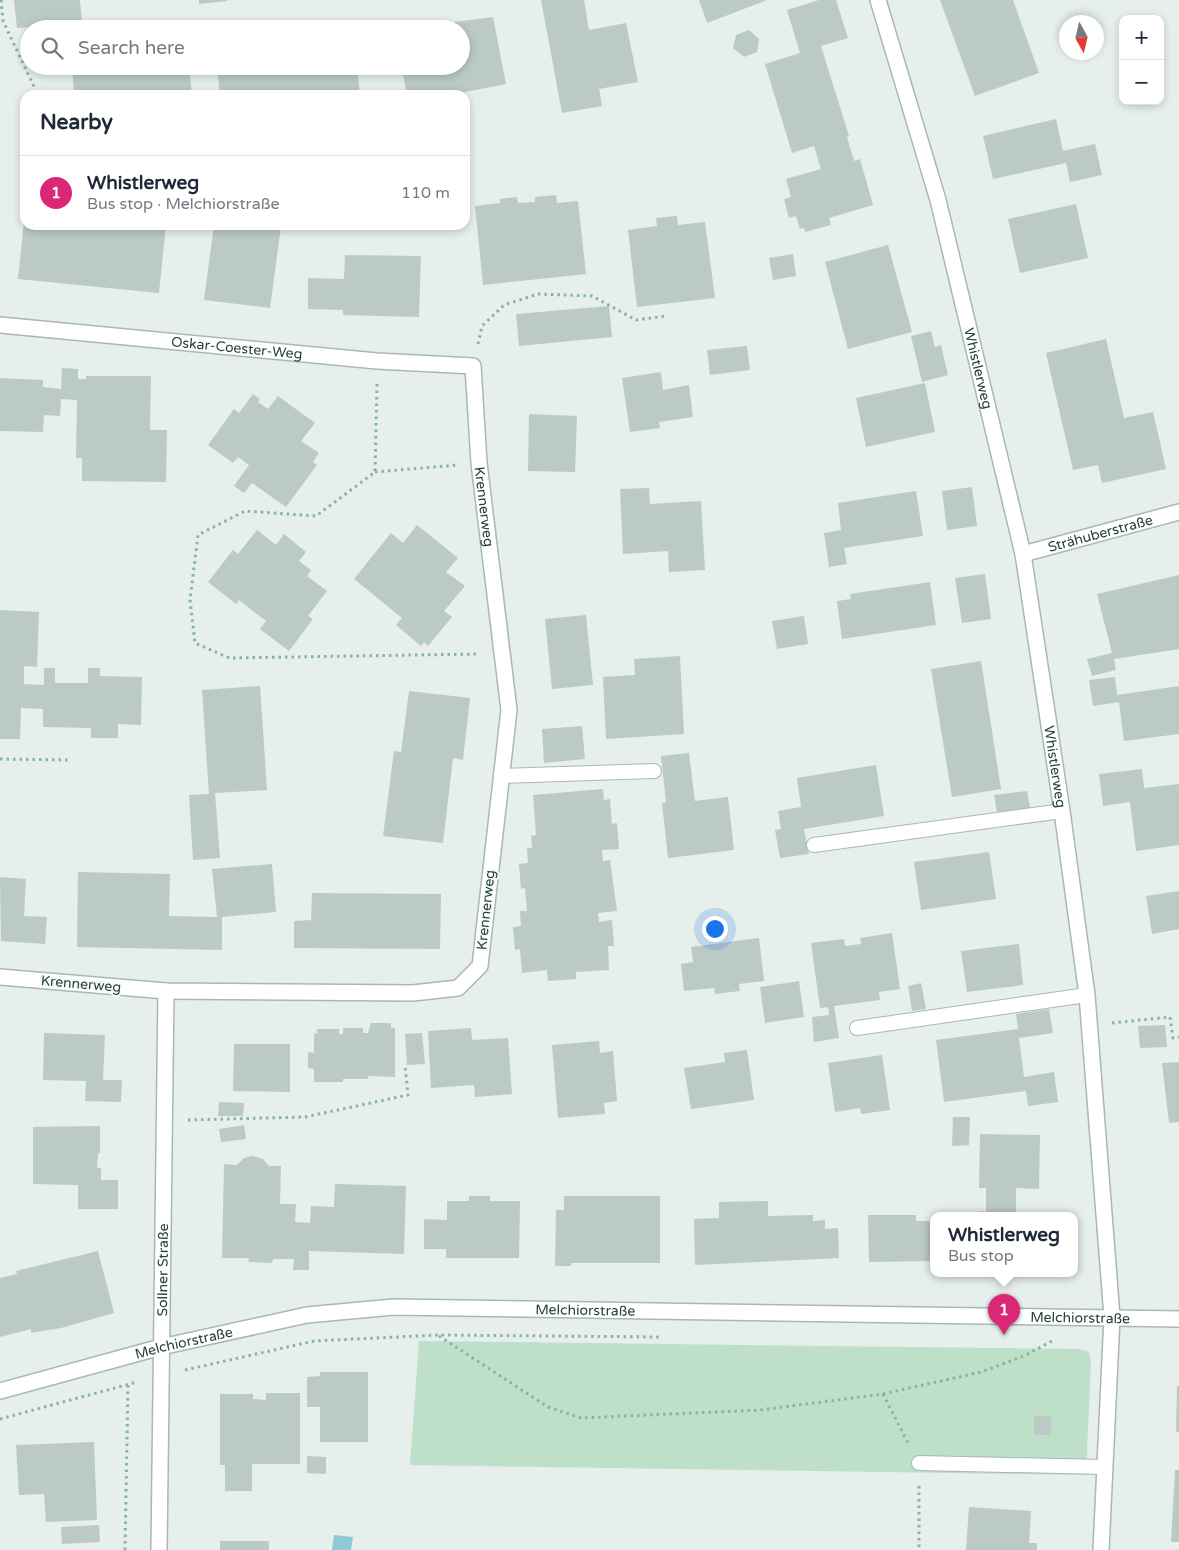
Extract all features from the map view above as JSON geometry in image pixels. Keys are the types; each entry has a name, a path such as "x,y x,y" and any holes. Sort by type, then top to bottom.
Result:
{"street":[{"name":"Whistlerweg","path":"878,0 938,200 1023,554 1062,811 1087,995 1112,1317 1101,1550"},
{"name":"Oskar-Coester-Weg","path":"0,325 377,361 473,366"},
{"name":"Krennerweg","path":"0,977 166,991 413,993 458,988 480,966 509,710 479,462 473,366"},
{"name":"Strähuberstraße","path":"1023,554 1179,512"},
{"name":"Sollner Straße","path":"159,1550 166,991"},
{"name":"Melchiorstraße","path":"0,1391 161,1347 307,1315 393,1307 1179,1319"}],"lane":[{"path":"501,776 654,771"},
{"path":"814,846 1062,811"},
{"path":"857,1028 1087,995"},
{"path":"919,1463 1105,1467"}],"path":[{"path":"1,0 3,21 20,57"},
{"path":"29,75 36,90"},
{"path":"473,366 482,326 504,305 538,294 592,296 636,320 666,316"},
{"path":"375,472 377,361"},
{"path":"479,462 375,472 316,516 245,511 198,535 190,600 195,643 229,658 503,654"},
{"path":"0,759 70,760"},
{"path":"1089,1025 1170,1017 1173,1038 1179,1037"},
{"path":"164,1120 305,1117 408,1095 405,1064"},
{"path":"438,1336 548,1407 581,1418 760,1410 883,1394 982,1372 1024,1356 1054,1339 1045,1339"},
{"path":"0,1419 162,1376 314,1340 438,1336 664,1337"},
{"path":"124,1550 127,1356"},
{"path":"883,1394 919,1463 919,1550"}],"green space":[{"path":"419,1341 1080,1349 1089,1352 1091,1361 1086,1475 410,1465"}],"water":[{"path":"334,1535 353,1537 351,1550 332,1550"}],"building":[{"path":"14,0 80,0 82,20 20,20 20,28 17,28"},
{"path":"199,0 227,0 227,1 199,4"},
{"path":"541,0 584,0 589,30 626,23 638,82 599,89 602,106 562,113"},
{"path":"699,0 767,0 707,23"},
{"path":"819,0 836,0 848,38 821,46 849,136 847,137 854,161 860,159 873,205 829,218 831,225 805,232 804,228 800,229 796,216 789,218 784,199 791,197 786,179 821,169 814,146 792,153 765,64 800,53 787,10"},
{"path":"940,0 1013,0 1039,73 975,96"},
{"path":"493,17 506,84 470,91 406,90 403,75 470,75 470,20"},
{"path":"749,30 759,39 757,52 744,57 733,48 736,35"},
{"path":"73,75 190,75 191,90 74,90"},
{"path":"218,75 358,75 359,90 219,90"},
{"path":"1056,119 1063,151 1095,144 1102,175 1070,182 1066,163 993,179 983,136"},
{"path":"556,195 557,203 578,201 586,274 483,285 475,206 500,203 500,199 517,197 518,203 535,202 535,197"},
{"path":"1076,204 1088,258 1020,273 1008,219"},
{"path":"677,216 678,225 705,222 715,298 637,307 628,230 657,226 656,218"},
{"path":"23,230 165,230 159,293 18,279"},
{"path":"213,230 280,230 270,308 204,300"},
{"path":"888,245 912,332 848,349 825,262"},
{"path":"793,254 796,276 773,280 769,258"},
{"path":"345,255 421,256 419,317 343,315 343,310 308,309 308,278 344,279"},
{"path":"609,306 612,337 519,346 516,314"},
{"path":"931,331 935,347 941,345 948,375 922,382 911,336"},
{"path":"1106,339 1124,418 1153,412 1166,469 1102,483 1098,465 1073,470 1046,353"},
{"path":"747,346 750,370 710,375 707,350"},
{"path":"62,368 78,369 78,379 86,379 86,376 151,376 150,430 167,430 166,482 82,481 82,458 76,458 77,400 61,399 60,416 44,415 43,432 0,431 0,378 43,380 43,387 61,389"},
{"path":"661,372 663,390 689,385 693,417 659,422 660,428 630,432 622,378"},
{"path":"925,383 935,432 866,447 856,398"},
{"path":"253,394 260,399 258,402 268,409 278,396 315,423 301,441 319,453 313,462 317,465 286,507 252,483 244,493 234,486 249,465 238,457 233,463 208,445 234,409 239,413"},
{"path":"529,414 577,416 575,472 528,471"},
{"path":"972,487 977,526 947,530 942,491"},
{"path":"649,488 650,504 701,501 705,570 669,572 668,551 623,554 620,489"},
{"path":"916,491 923,536 844,548 847,564 829,567 824,533 841,530 838,503"},
{"path":"417,525 458,558 446,572 465,586 444,611 452,617 428,646 424,642 421,646 396,625 402,618 354,579 391,533 403,543"},
{"path":"257,530 276,545 284,534 306,552 299,561 311,570 307,576 327,591 308,616 313,619 289,651 260,629 266,621 239,600 236,604 208,582 233,550 238,554"},
{"path":"985,574 991,619 962,623 955,578"},
{"path":"1179,575 1179,649 1114,659 1116,670 1092,676 1087,659 1112,653 1097,594"},
{"path":"930,582 936,625 842,639 837,601 851,599 850,594"},
{"path":"0,610 39,612 37,667 24,666 24,684 44,685 44,668 55,668 55,683 88,683 88,668 100,668 100,676 142,677 141,725 118,724 118,738 91,738 91,728 43,727 43,709 21,708 20,739 0,739"},
{"path":"586,615 593,685 552,689 545,619"},
{"path":"804,616 808,644 777,649 772,621"},
{"path":"680,656 684,734 606,739 603,677 635,675 634,659"},
{"path":"981,661 1001,789 952,797 931,669"},
{"path":"1115,677 1117,695 1179,686 1179,734 1124,741 1119,702 1093,706 1089,680"},
{"path":"260,686 267,790 215,793 220,858 193,860 189,795 209,794 202,690"},
{"path":"409,691 470,698 463,760 453,758 443,843 383,836 394,751 401,752"},
{"path":"582,726 585,759 544,763 542,729"},
{"path":"689,753 695,801 728,797 734,850 668,858 662,803 666,802 661,756"},
{"path":"876,765 884,816 804,829 809,854 780,858 775,830 781,829 778,811 801,807 797,778"},
{"path":"1142,769 1144,788 1179,784 1179,845 1136,851 1130,802 1103,806 1099,774"},
{"path":"603,789 604,800 610,799 612,824 617,823 619,849 602,850 603,861 610,860 617,911 598,913 599,922 612,920 614,946 608,946 609,970 576,972 576,979 548,981 547,970 522,973 520,949 515,950 513,927 521,926 520,911 527,911 525,888 521,889 519,864 528,863 527,848 532,848 531,836 536,835 533,795"},
{"path":"1027,791 1030,808 997,812 994,795"},
{"path":"989,852 996,899 921,910 914,862"},
{"path":"272,864 276,912 222,917 222,950 77,947 78,872 170,874 169,916 217,917 212,869"},
{"path":"0,877 26,879 24,916 47,917 45,944 1,941"},
{"path":"1179,891 1179,929 1152,934 1146,896"},
{"path":"312,893 441,894 440,949 294,948 294,921 311,920"},
{"path":"892,933 900,989 879,992 880,1000 834,1006 839,1038 814,1042 812,1017 829,1015 828,1007 820,1008 811,943 844,939 845,946 861,944 860,938"},
{"path":"759,938 764,981 739,984 740,991 715,994 714,988 684,991 681,964 693,962 691,947"},
{"path":"1019,944 1023,985 967,992 961,951"},
{"path":"799,981 804,1017 765,1023 760,987"},
{"path":"921,983 926,1009 912,1011 908,986"},
{"path":"1049,1009 1053,1033 1019,1038 1024,1077 1054,1072 1058,1102 1028,1106 1026,1091 944,1102 936,1040 1018,1029 1016,1014"},
{"path":"371,1023 391,1023 391,1028 395,1028 395,1077 368,1076 368,1079 343,1079 343,1082 314,1082 314,1069 308,1068 308,1052 314,1053 314,1033 317,1034 317,1029 339,1029 339,1034 343,1034 343,1028 363,1028 363,1033 368,1033"},
{"path":"1165,1025 1167,1047 1140,1048 1138,1026"},
{"path":"471,1028 472,1040 508,1038 512,1094 475,1097 474,1085 431,1088 428,1031"},
{"path":"44,1033 105,1035 103,1080 122,1080 121,1102 85,1101 86,1081 43,1080"},
{"path":"422,1033 425,1064 407,1065 405,1034"},
{"path":"599,1041 600,1053 613,1051 617,1101 604,1103 605,1114 558,1118 552,1045"},
{"path":"234,1044 290,1044 290,1092 233,1091"},
{"path":"747,1050 754,1100 691,1109 684,1068 725,1062 724,1053"},
{"path":"882,1055 890,1110 861,1114 860,1108 835,1112 828,1063"},
{"path":"1179,1062 1179,1122 1169,1123 1162,1063"},
{"path":"219,1102 244,1103 243,1116 218,1116"},
{"path":"953,1117 970,1117 969,1145 952,1146"},
{"path":"244,1125 246,1139 221,1142 219,1129"},
{"path":"100,1126 100,1153 98,1153 97,1168 101,1168 101,1180 118,1180 118,1209 78,1209 78,1185 33,1184 33,1127"},
{"path":"980,1134 1040,1135 1039,1189 1016,1188 1016,1212 986,1212 986,1188 979,1188"},
{"path":"253,1156 263,1159 269,1166 281,1166 280,1204 296,1204 295,1222 310,1223 311,1206 334,1207 335,1184 406,1186 404,1254 309,1251 309,1270 293,1270 294,1259 273,1259 272,1263 248,1262 249,1258 222,1258 224,1164 237,1165 244,1158"},
{"path":"469,1196 490,1196 490,1201 520,1201 519,1258 446,1258 446,1249 424,1249 424,1219 447,1220 447,1201 469,1201"},
{"path":"564,1196 660,1196 660,1263 571,1263 571,1266 555,1266 556,1210 564,1210"},
{"path":"768,1201 768,1216 813,1215 813,1221 825,1220 825,1229 838,1228 839,1258 695,1265 694,1219 719,1218 719,1202"},
{"path":"868,1215 916,1215 916,1221 930,1221 930,1261 869,1262"},
{"path":"98,1251 114,1313 61,1328 31,1333 31,1329 0,1337 0,1278 17,1274 16,1271"},
{"path":"320,1372 368,1372 368,1442 320,1442 320,1407 307,1407 307,1377 320,1376"},
{"path":"1177,1386 1179,1386 1179,1432 1176,1432"},
{"path":"266,1393 300,1393 300,1464 252,1464 252,1491 225,1491 225,1465 220,1465 220,1394 253,1394 253,1399 266,1400"},
{"path":"1034,1416 1051,1416 1051,1435 1034,1435"},
{"path":"94,1442 97,1520 46,1522 44,1494 19,1495 16,1445"},
{"path":"307,1456 326,1457 326,1474 307,1473"},
{"path":"1175,1470 1179,1470 1179,1542 1171,1542"},
{"path":"969,1507 1031,1511 1029,1543 1037,1543 1037,1550 966,1550"},
{"path":"99,1525 100,1542 62,1544 61,1527"},
{"path":"220,1541 269,1541 269,1550 220,1550"}],"place":[{"name":"Whistlerweg","path":"1004,1335"}]}
